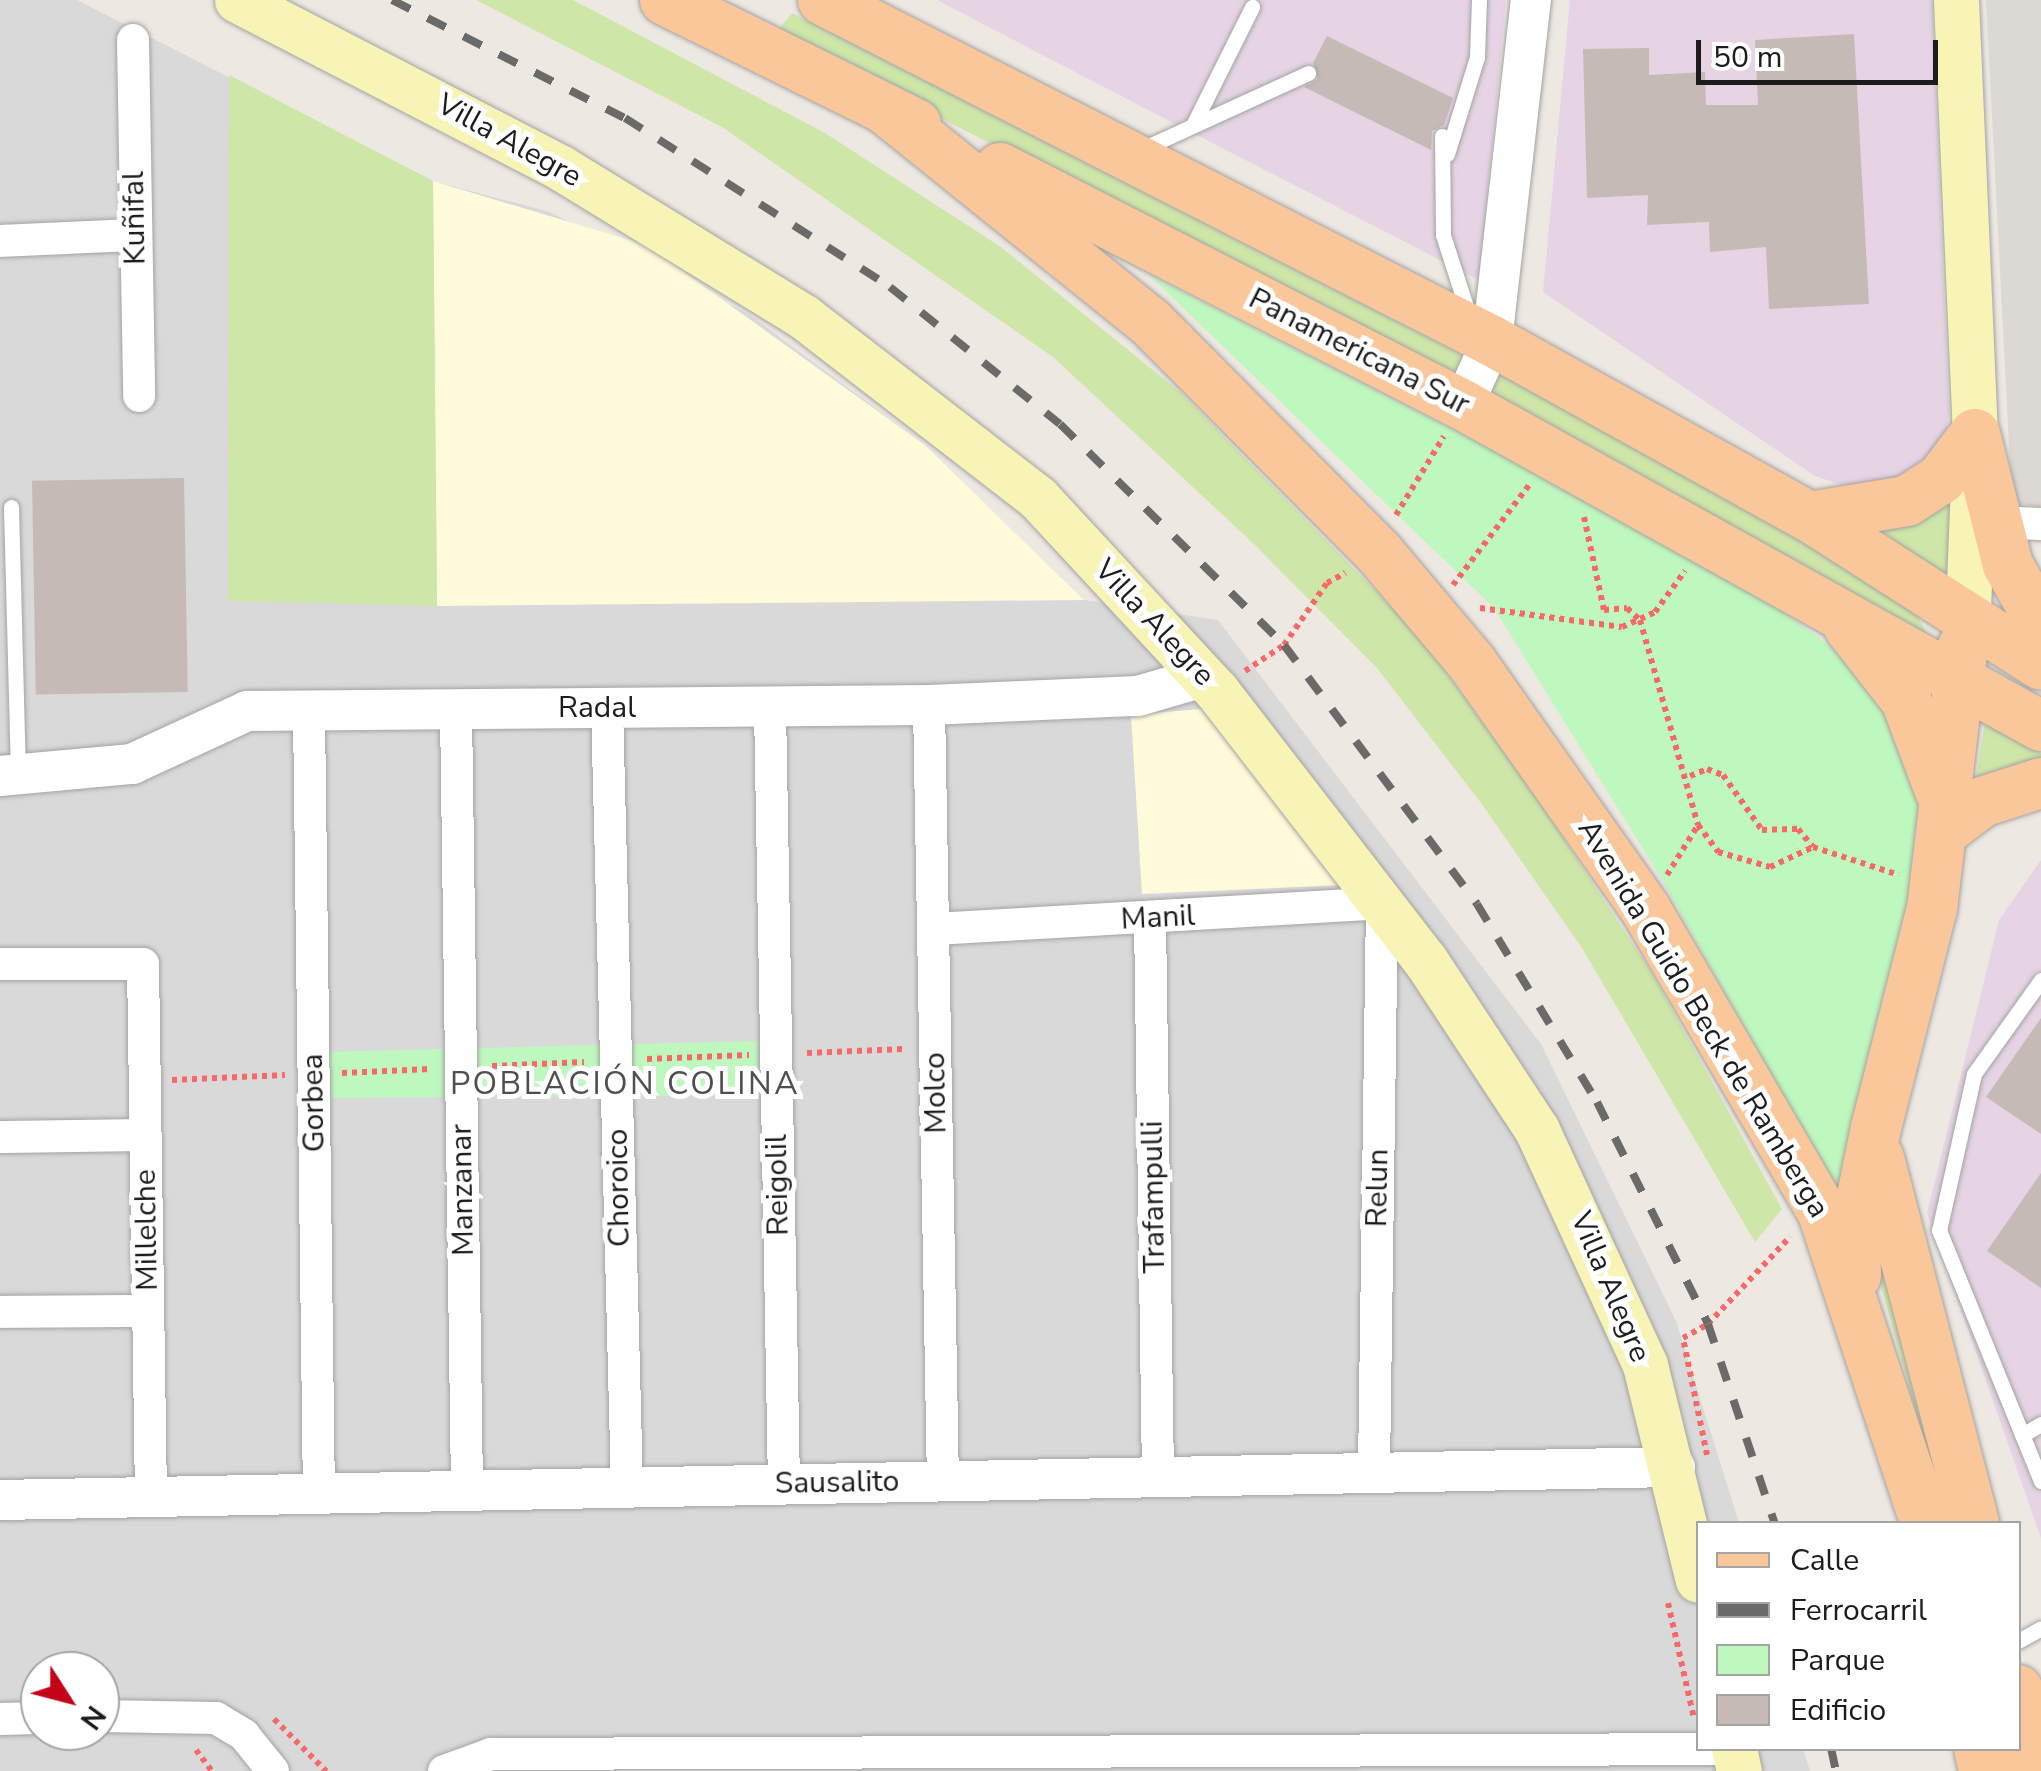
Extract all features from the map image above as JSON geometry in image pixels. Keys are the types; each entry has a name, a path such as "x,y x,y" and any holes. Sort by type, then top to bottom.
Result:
{"main road":[{"name":"Villa Alegre","path":"237,0 561,168 804,317 1038,498 1204,677 1382,904 1537,1130 1628,1322 1675,1466 1681,1581"},
{"name":"Panamericana Sur","path":"665,0 733,14 885,108 1464,405 1960,676 2041,726"},
{"path":"823,0 1485,338 1810,517 1968,612 2041,665"},
{"path":"1956,0 1975,434 1968,612"},
{"name":"Avenida Guido Beck de Ramberga","path":"885,108 1150,322 1429,607 1646,910 1823,1213 1861,1313 1925,1521"},
{"path":"1810,517 1907,501 1941,479 1975,434"},
{"path":"1975,434 2018,523 2008,565 2041,623"},
{"path":"1826,604 1906,700 1933,762 1945,830 1982,802 2041,783"},
{"name":"Avenida Guido Beck de Ramberga","path":"1861,1313 1855,1230 1876,1128 1936,887 1968,612"},
{"name":"Avenida Guido Beck de Ramberga","path":"1876,1128 1900,1262 1973,1521"}],"street":[{"path":"1464,405 1485,338 1531,0"},
{"name":"Kuñifal","path":"134,40 139,396"},
{"path":"0,242 134,236"},
{"name":"Radal","path":"9,776 132,764 247,711 929,705 1138,696 1204,677"},
{"name":"Molco","path":"929,705 943,1480"},
{"name":"Reigolil","path":"770,707 784,1484"},
{"name":"Choroico","path":"607,708 627,1487"},
{"name":"Manzanar","path":"456,710 467,1490"},
{"name":"Gorbea","path":"309,712 319,1493"},
{"name":"Manil","path":"933,928 1382,904"},
{"name":"Relun","path":"1374,1472 1382,904"},
{"name":"Trafampulli","path":"1150,918 1158,1476"},
{"name":"Millelche","path":"0,964 142,964 151,1497"},
{"path":"0,1137 145,1134"},
{"path":"0,1312 148,1311"},
{"name":"Sausalito","path":"0,1500 1675,1466"},
{"path":"120,1716 216,1718 244,1735 273,1771"},
{"path":"444,1771 491,1754 1221,1760 1696,1750"}],"lane":[{"path":"1446,157 1477,56 1479,0"},
{"path":"1194,124 1252,7"},
{"path":"1128,156 1308,73"},
{"path":"1442,136 1446,157 1443,235 1485,338"},
{"path":"9,776 11,507"},
{"path":"2041,980 1974,1074 1939,1230 2041,1481"},
{"path":"2022,1435 2041,1424"}],"path":[{"path":"1429,607 1465,574 1563,461"},
{"path":"1563,461 1604,610 1628,608 1640,620 1690,776 1698,825 1718,852 1742,864 1770,867 1813,846"},
{"path":"1429,607 1494,608 1592,629 1640,620 1681,580 1699,536"},
{"path":"1690,776 1707,769 1723,775 1762,830 1798,830 1813,846 1936,887"},
{"path":"1646,910 1698,825"},
{"path":"144,1081 935,1048"},
{"path":"1675,1466 1712,1453 1683,1338 1708,1324 1796,1228 1823,1213"},
{"path":"1681,1581 1696,1720"}],"shaded area":[{"path":"0,0 77,0 433,181 550,212 750,315 925,445 1084,600 1218,620 1541,1044 1676,1321 1738,1521 1696,1521 1696,1751 1804,1751 1810,1771 0,1771"},
{"path":"937,0 1506,0 1479,280 1152,112"},
{"path":"1570,0 1932,0 1949,417 1944,439 1920,472 1857,490 1815,476 1543,292"},
{"path":"1986,0 2041,0 2041,506 2012,504"},
{"path":"433,181 646,245 925,445 1084,600 437,606"},
{"path":"1212,708 1345,885 1142,894 1131,715"},
{"path":"2041,860 2041,1538 1927,1213 1999,920"}],"green space":[{"path":"476,0 573,0 825,133 1001,247 1180,392 1420,636 1541,804 1653,975 1782,1209 1755,1242 1582,948 1481,803 1377,668 1254,544 1053,357 722,127"},
{"path":"792,13 1531,390 1904,591 1927,634 1588,447 775,34"},
{"path":"229,75 433,181 437,606 228,601"},
{"path":"1149,275 1538,473 1774,605 1847,659 1898,732 1921,797 1918,866 1838,1196 1664,883 1494,608"},
{"path":"1954,487 1952,585 1876,526"},
{"path":"1985,721 2041,753 2041,761 1974,791"},
{"path":"757,1041 759,1095 324,1098 323,1052"},
{"path":"1877,1197 1947,1521 1946,1521 1877,1272"}],"building":[{"path":"1854,34 1869,304 1769,309 1766,247 1710,252 1709,222 1647,225 1648,195 1587,198 1583,49 1649,48 1649,75 1705,72 1706,105 1758,105 1755,40"},
{"path":"1327,36 1453,98 1444,125 1432,131 1431,150 1304,87 1318,79 1313,63"},
{"path":"184,478 188,692 36,695 32,481"},
{"path":"2041,1018 2041,1134 1986,1097"},
{"path":"2041,1173 2041,1288 1987,1251"}],"railway":[{"path":"392,0 625,118 890,287 1060,424 1284,645 1477,904 1597,1102 1708,1324 1774,1521"},
{"path":"1832,1751 1836,1771"}],"district":[{"name":"POBLACIÓN COLINA","path":"625,1084"}]}
